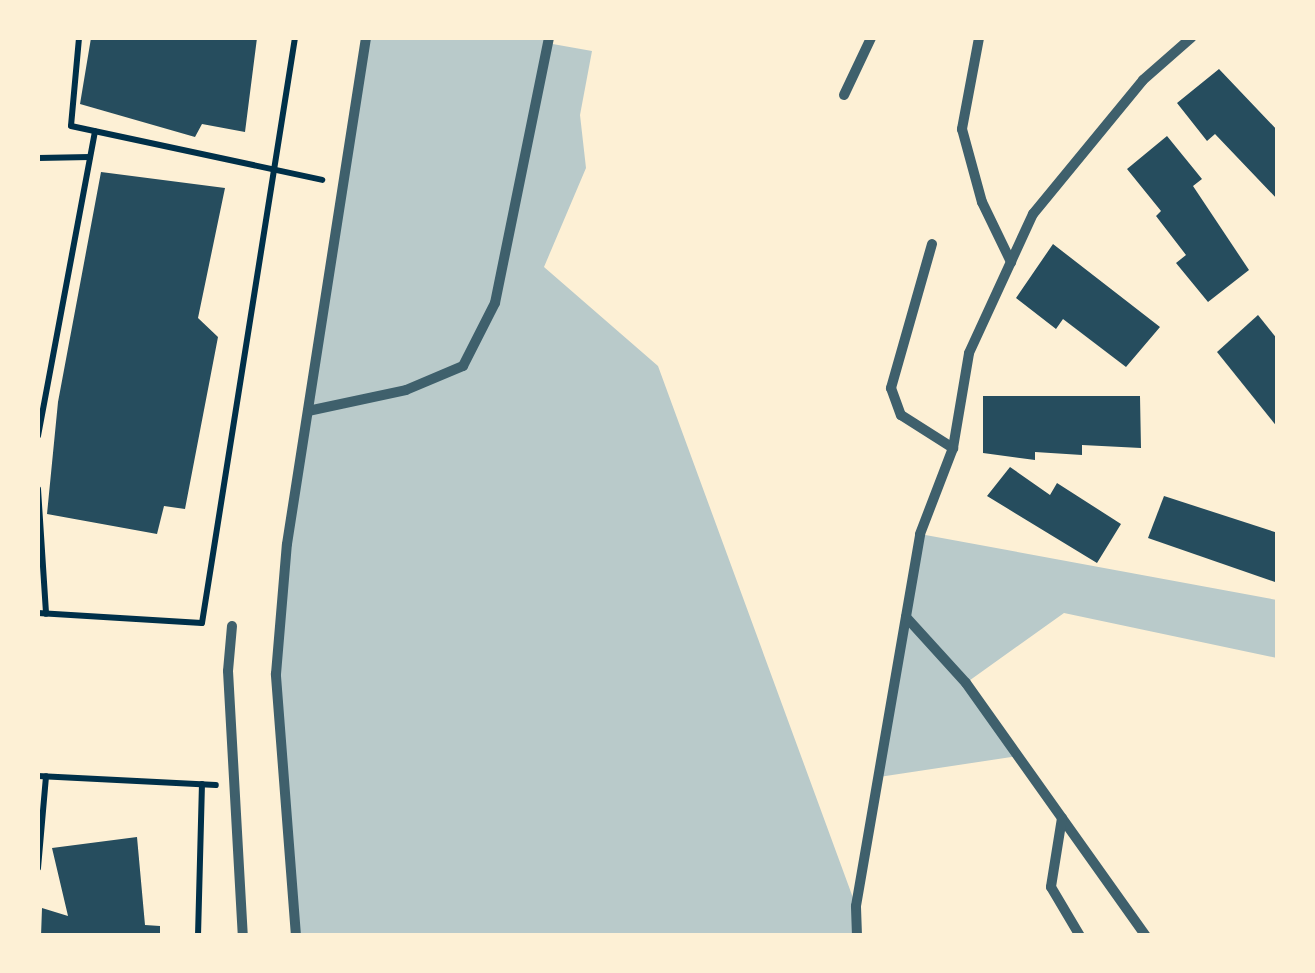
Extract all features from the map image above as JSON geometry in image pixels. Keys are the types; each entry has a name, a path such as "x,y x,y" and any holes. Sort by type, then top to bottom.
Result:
{"street":[{"path":"296,936 276,674 308,411 366,38"},
{"path":"308,411 406,390 463,366 494,304 549,38"},
{"path":"844,96 871,38"},
{"path":"979,38 962,129 982,202 1011,262"},
{"path":"858,936 856,906 920,534 953,448 968,352 1033,214 1143,80 1191,38"},
{"path":"932,244 891,388 902,415 953,448"},
{"path":"906,617 966,683 1146,936"},
{"path":"232,626 234,786 243,936"},
{"path":"1062,818 1051,888 1080,936"}],"path":[{"path":"79,38 73,64 71,126 343,184"},
{"path":"202,624 271,169 295,38"},
{"path":"38,436 95,132"},
{"path":"38,158 90,157"},
{"path":"38,489 42,613 232,626"},
{"path":"38,868 42,776 234,786"},
{"path":"198,936 202,784"}],"shaded area":[{"path":"366,38 549,38 547,43 592,51 580,115 586,168 544,267 658,366 856,906 857,935 296,936 276,674 287,544"},
{"path":"920,534 1277,600 1277,658 1064,613 966,683 1018,756 879,777"}],"building":[{"path":"91,38 257,38 245,132 202,124 195,137 80,104"},
{"path":"1219,69 1278,131 1278,200 1215,134 1207,141 1177,103"},
{"path":"1167,136 1202,179 1193,186 1249,270 1208,302 1176,263 1186,255 1156,216 1161,211 1127,169"},
{"path":"101,172 225,188 198,318 218,337 185,509 164,506 157,534 47,514 58,402"},
{"path":"1053,244 1160,327 1126,367 1063,319 1056,329 1016,298"},
{"path":"1258,315 1278,340 1278,428 1217,352"},
{"path":"983,396 1140,396 1141,448 1082,445 1082,455 1035,452 1035,460 983,453"},
{"path":"1010,467 1050,495 1057,483 1121,524 1097,563 987,496"},
{"path":"1164,496 1278,533 1278,583 1148,538"},
{"path":"137,837 145,925 160,926 160,936 41,936 42,908 68,916 52,848"}]}
